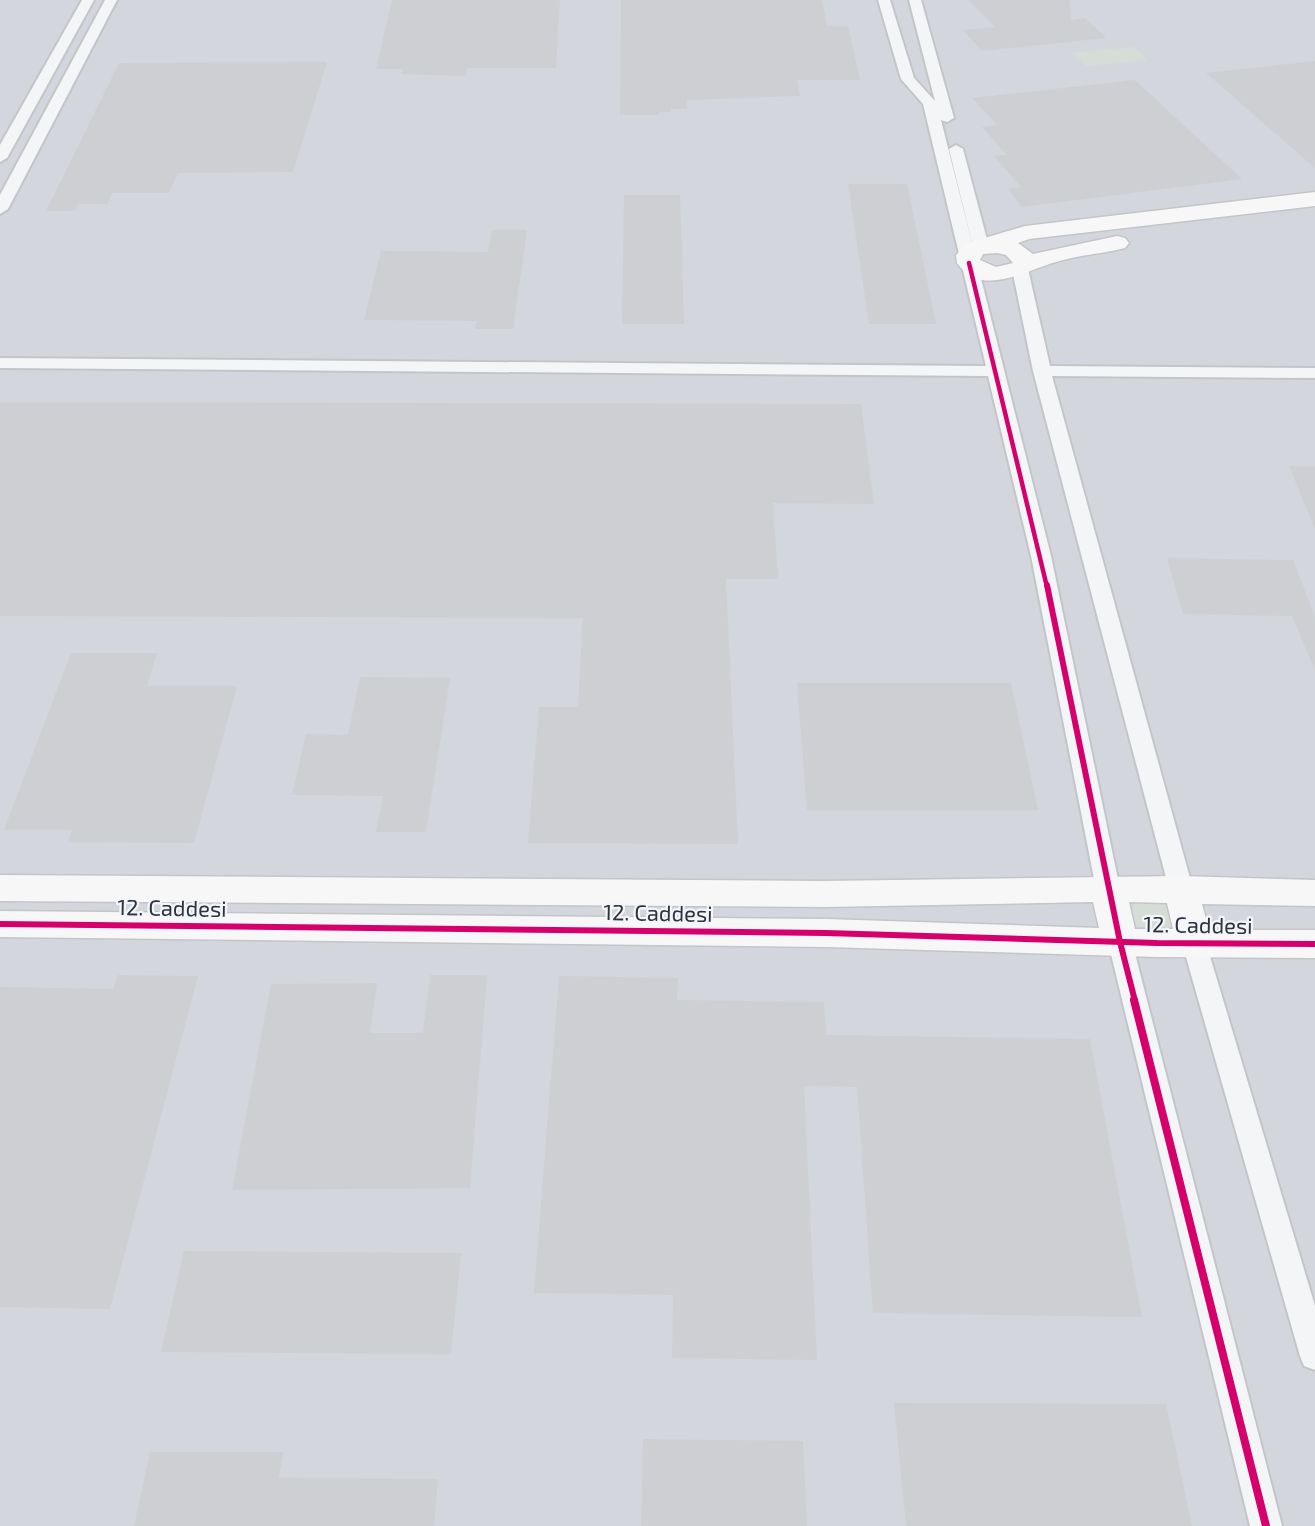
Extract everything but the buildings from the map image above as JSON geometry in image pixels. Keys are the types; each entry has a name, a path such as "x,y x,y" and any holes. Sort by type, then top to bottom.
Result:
{"street":[{"path":"0,158 88,0"},
{"path":"0,209 111,0"},
{"path":"884,0 908,79 930,103 977,254"},
{"path":"915,0 977,254 996,371 1041,556 1120,942 1266,1526"},
{"path":"977,254 1025,233 1315,199"},
{"path":"1023,266 1053,255 1107,244 1315,218"},
{"path":"977,254 1005,247 1019,252 1042,371 1194,943 1315,1356"},
{"path":"0,363 996,371"},
{"path":"1042,371 1315,373"},
{"name":"12. Caddesi","path":"0,888 824,894 1181,889 1315,893"},
{"name":"12. Caddesi","path":"0,924 826,933 1120,942 1315,944"}],"shaded area":[{"path":"0,0 1315,0 1315,1526 0,1526"},
{"path":"1134,47 1148,60 1086,66 1072,53"},
{"path":"1156,900 1168,907 1175,922 1168,930 1148,931 1136,925 1130,910 1136,902"}],"cycle path":[{"path":"969,263 1041,556 1120,942 1266,1526"},
{"path":"0,924 826,933 1157,943 1315,944"}]}
